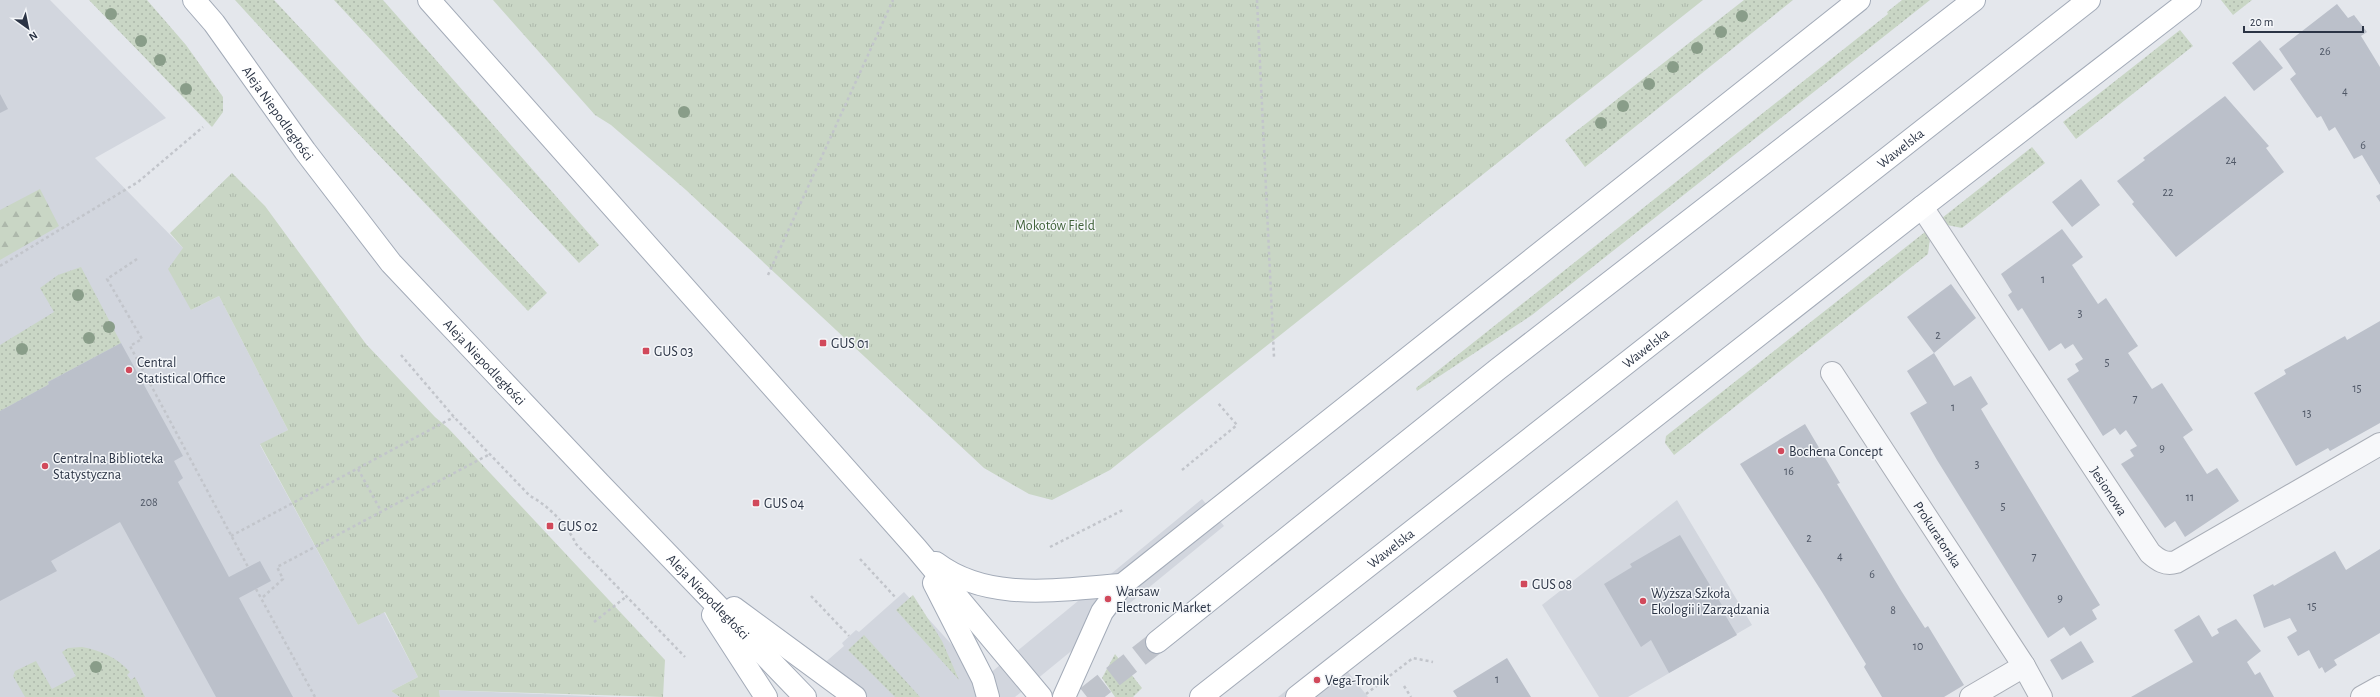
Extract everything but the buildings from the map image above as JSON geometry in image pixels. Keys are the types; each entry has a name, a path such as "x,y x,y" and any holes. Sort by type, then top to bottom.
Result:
{"main road":[{"name":"Aleja Niepodległości","path":"194,0 214,23 314,163 391,263 806,697"},
{"path":"429,0 916,548 1041,697"},
{"path":"1064,697 1102,612 1122,585 1859,0"},
{"path":"1157,642 1498,369 1974,0"},
{"name":"Wawelska","path":"1202,697 2089,0"},
{"path":"1297,697 1922,207 2190,0"},
{"path":"916,548 951,574 987,586 1047,591 1122,585"},
{"path":"916,548 983,679 988,697"},
{"path":"685,572 766,697"},
{"path":"685,572 855,697"}],"street":[{"name":"Jesionowa","path":"1922,207 2150,552 2158,560 2165,563 2176,562 2380,444"},
{"name":"Prokuratorska","path":"1832,373 2024,666 2041,697"},
{"path":"1971,697 2024,666"},
{"path":"2362,697 2380,687"}],"path":[{"path":"768,274 893,0"},
{"path":"1257,0 1274,357"},
{"path":"0,266 138,182 203,127"},
{"path":"137,259 107,279 142,339 130,346 248,567"},
{"path":"401,355 454,417 530,496 541,502 572,534 576,544 685,657"},
{"path":"1182,470 1237,425 1217,402"},
{"path":"231,536 454,417"},
{"path":"263,597 283,579 277,567 490,454"},
{"path":"358,469 381,511"},
{"path":"1050,547 1123,510"},
{"path":"860,559 896,598"},
{"path":"256,589 263,597 315,697"},
{"path":"594,622 627,596"},
{"path":"811,596 849,636"},
{"path":"1366,694 1413,658 1433,662"},
{"path":"1404,686 1411,697"}],"shaded area":[{"name":"Central Statistical Office","path":"0,0 50,0 166,118 95,158 183,248 191,310 219,296 288,430 260,445 358,625 384,612 418,677 391,691 400,697 0,697"},
{"name":"Warsaw Electronic Market","path":"1202,499 1224,526 1015,697 848,697 821,666 844,646 842,643 856,630 859,632 904,592 983,679"},
{"name":"Wyższa Szkoła Ekologii i Zarządzania","path":"1677,500 1752,625 1628,697 1599,697 1542,605"},
{"path":"1333,653 1368,697 1278,697"},
{"path":"439,690 540,694 611,697 440,697"}],"green space":[{"path":"89,0 147,0 186,45 223,97 223,112 212,127"},
{"path":"235,0 274,0 547,293 528,311 328,102"},
{"path":"334,0 383,0 599,245 579,263"},
{"name":"Mokotów Field","path":"493,0 1703,0 1110,470 1052,500 1029,494 984,468 686,190 611,125 595,115"},
{"path":"1744,0 1793,0 1585,167 1565,140"},
{"path":"1902,0 1930,0 1532,315 1417,391 1416,388 1888,14 1887,12"},
{"path":"2221,0 2252,0 2233,15"},
{"path":"2180,30 2193,46 2076,139 2063,122"},
{"path":"2032,147 2045,163 1962,228 1947,225 1942,218"},
{"path":"232,173 265,206 366,344 435,417 448,428 665,660 663,697 439,690 440,697 400,697 391,691 418,677 385,612 358,625 260,444 288,430 219,296 191,310 168,269 183,248 170,233"},
{"path":"40,189 59,226 0,260 0,210"},
{"path":"1925,232 1930,238 1928,254 1674,455 1665,443 1666,436"},
{"path":"81,267 121,343 48,382 49,384 46,386 0,411 0,345 54,312 40,288 58,275"},
{"path":"913,595 942,641 959,680 896,610"},
{"path":"864,635 920,697 895,697 848,650"},
{"path":"82,647 96,650 119,662 130,672 127,675 131,680 135,677 145,697 25,697 13,676 15,671 36,661 52,689 76,676 62,652 68,648"},
{"path":"1115,654 1142,688 1133,697 1115,697 1102,678"}],"tunnel":[{"path":"1087,697 1157,642"}],"place":[{"name":"GUS 01","path":"823,343"},
{"name":"GUS 03","path":"646,351"},
{"name":"Central Statistical Office","path":"129,370"},
{"name":"Bochena Concept","path":"1781,451"},
{"name":"Centralna Biblioteka Statystyczna","path":"45,466"},
{"name":"GUS 04","path":"756,503"},
{"name":"GUS 02","path":"550,526"},
{"name":"GUS 08","path":"1524,584"},
{"name":"Warsaw Electronic Market","path":"1108,599"},
{"name":"Wyższa Szkoła Ekologii i Zarządzania","path":"1643,601"},
{"name":"Vega-Tronik","path":"1317,680"}]}
